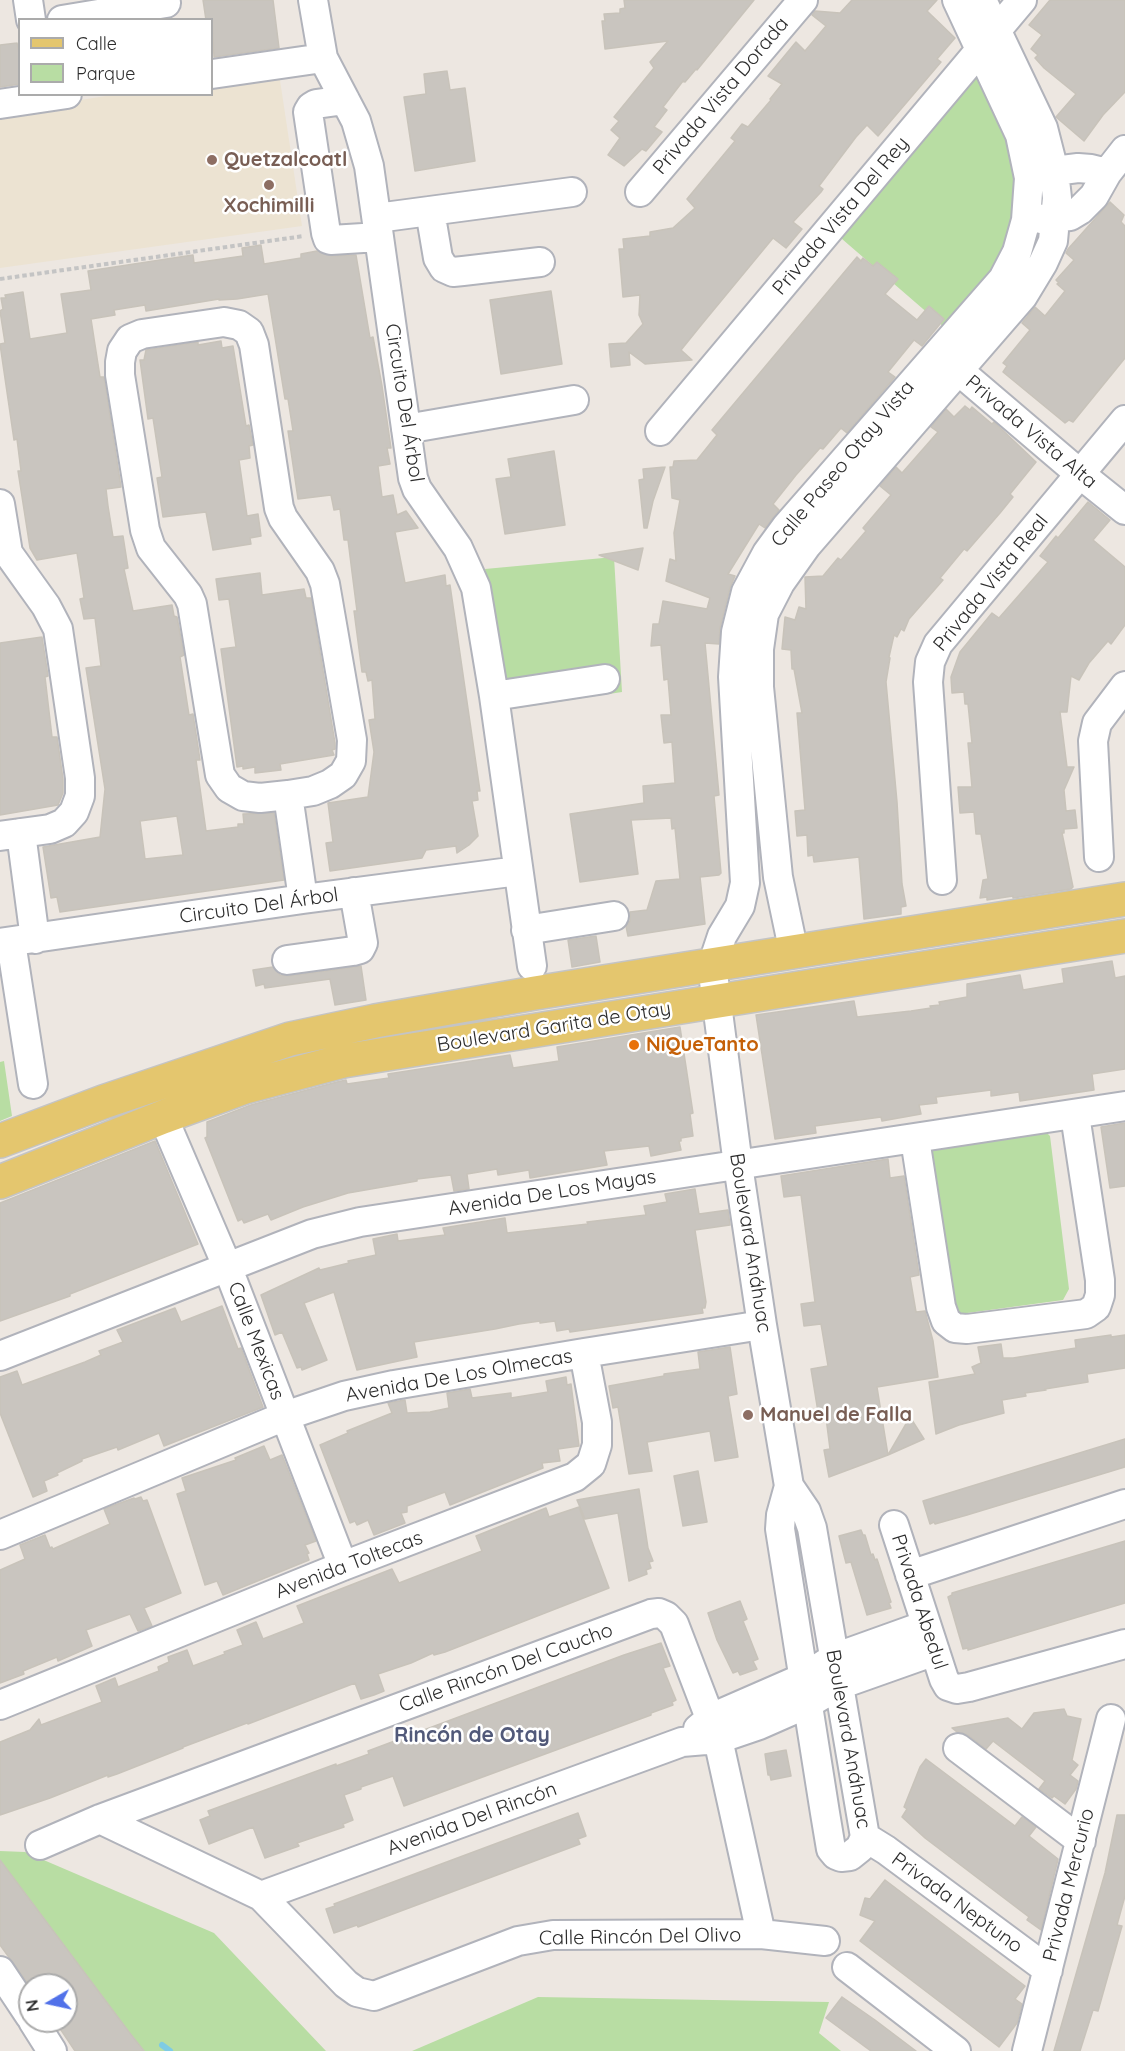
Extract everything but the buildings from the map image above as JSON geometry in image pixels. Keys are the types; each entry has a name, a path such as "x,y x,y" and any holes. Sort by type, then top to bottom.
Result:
{"main road":[{"name":"Boulevard Garita de Otay","path":"0,1141 103,1102 290,1039 375,1021 490,1001 1125,900"},
{"name":"Boulevard Garita de Otay","path":"0,1182 245,1087 343,1061 1125,936"}],"street":[{"path":"28,0 31,18"},
{"name":"Circuito Del Árbol","path":"313,0 323,58 356,121 363,143 378,228 413,478 417,489 458,548 476,588 494,696 532,966"},
{"name":"Privada Vista Dorada","path":"640,192 803,0"},
{"name":"Calle Paseo Otay Vista","path":"957,0 989,40"},
{"name":"Calle Paseo Otay Vista","path":"712,966 722,936 740,906 745,883 733,677 736,632 746,592 767,553 797,536 959,371 1023,296 1043,263 1053,240 1057,198 1020,135 989,40 982,0"},
{"name":"Privada Vista Del Rey","path":"660,431 1022,0"},
{"path":"78,18 167,7"},
{"path":"213,74 323,58"},
{"path":"0,104 54,96"},
{"path":"345,100 316,104 308,112 327,239 331,240 378,228 430,211 572,192"},
{"path":"1026,220 1056,219 1070,216 1080,210 1094,196 1107,173 1125,150"},
{"path":"1042,175 1091,169 1107,173"},
{"name":"Calle Paseo Otay Vista","path":"794,953 778,877 759,687 759,648 764,614 780,583 797,536 938,352 1003,279 1017,252 1042,175"},
{"path":"430,211 438,258 444,268 453,272 540,262"},
{"path":"224,322 239,325 249,332 254,345 279,508 283,518 320,572 325,584 352,740 351,761 344,775 313,791 288,795 260,798 243,796 229,788 220,775 192,604 189,595 151,548 144,530 120,375 122,351 130,339 142,334 224,322"},
{"name":"Privada Vista Alta","path":"938,352 1125,510"},
{"path":"406,429 574,400"},
{"name":"Privada Vista Real","path":"942,880 928,682 930,662 938,644 1125,420"},
{"path":"0,504 8,553 46,606 58,628 80,778 80,796 74,812 64,823 50,829 10,835 16,941 33,1084"},
{"path":"494,696 605,679"},
{"path":"1099,857 1093,741 1097,723 1125,686"},
{"path":"288,795 303,899"},
{"name":"Circuito Del Árbol","path":"16,941 303,899 518,871"},
{"path":"745,883 778,877"},
{"path":"287,960 360,949 363,943 354,892"},
{"path":"526,930 614,916"},
{"name":"Boulevard Anáhuac","path":"712,966 738,1165 789,1486 806,1511 812,1528 865,1837 855,1853 841,1857 831,1849 780,1529 781,1515 789,1486"},
{"name":"Avenida De Los Mayas","path":"0,1356 312,1234 360,1222 1125,1106"},
{"path":"915,1139 946,1321 955,1328 967,1329 1086,1314 1096,1307 1100,1295 1100,1280 1075,1114"},
{"name":"Calle Mexicas","path":"163,1117 227,1266 343,1566"},
{"name":"Avenida De Los Olmecas","path":"0,1535 285,1416 344,1395 762,1325"},
{"name":"Avenida Toltecas","path":"0,1705 343,1566 575,1478 591,1464 597,1445 597,1422 584,1353"},
{"path":"910,1575 1125,1504"},
{"name":"Privada Abedul","path":"894,1525 930,1638 948,1686 957,1689 969,1687 1125,1644"},
{"name":"Calle Rincón Del Caucho","path":"40,1845 100,1819 651,1614 659,1613 674,1624 714,1728 761,1934"},
{"path":"807,1690 834,1658 930,1638"},
{"path":"807,1690 839,1685 930,1638"},
{"name":"Avenida Del Rincón","path":"261,1896 682,1742 807,1690"},
{"name":"Privada Mercurio","path":"1027,2051 1111,1719"},
{"path":"958,1748 1081,1840"},
{"path":"825,1813 860,1806"},
{"path":"100,1819 261,1896"},
{"name":"Privada Neptuno","path":"865,1837 886,1850 1048,1970"},
{"name":"Calle Rincón Del Olivo","path":"261,1896 346,1983 357,1992 374,1996 518,1941 553,1935 761,1934 825,1941"},
{"path":"847,1967 956,2051"},
{"path":"0,1971 18,1998"},
{"path":"39,2033 47,2049"}],"path":[{"path":"0,279 326,233"}],"shaded area":[{"path":"278,67 302,226 0,268 0,113 106,96 213,96 213,78"}],"green space":[{"path":"980,50 1001,94 1026,220 952,334 827,226"},
{"path":"614,557 622,692 511,709 485,569"},
{"path":"4,1061 12,1116 0,1121 0,1062"},
{"path":"1043,1129 1050,1136 1069,1289 1063,1300 960,1314 950,1304 928,1154 935,1146"},
{"path":"0,1851 25,1852 214,1933 326,2051 143,2051 0,1860"},
{"path":"538,1997 829,2002 819,2033 841,2051 412,2051"}],"waterway":[{"path":"162,2045 170,2051"}],"place":[{"name":"Quetzalcoatl","path":"212,160"},
{"name":"Xochimilli","path":"269,185"},
{"name":"NiQueTanto","path":"634,1045"},
{"name":"Manuel de Falla","path":"748,1415"}],"district":[{"name":"Rincón de Otay","path":"472,1736"}]}
